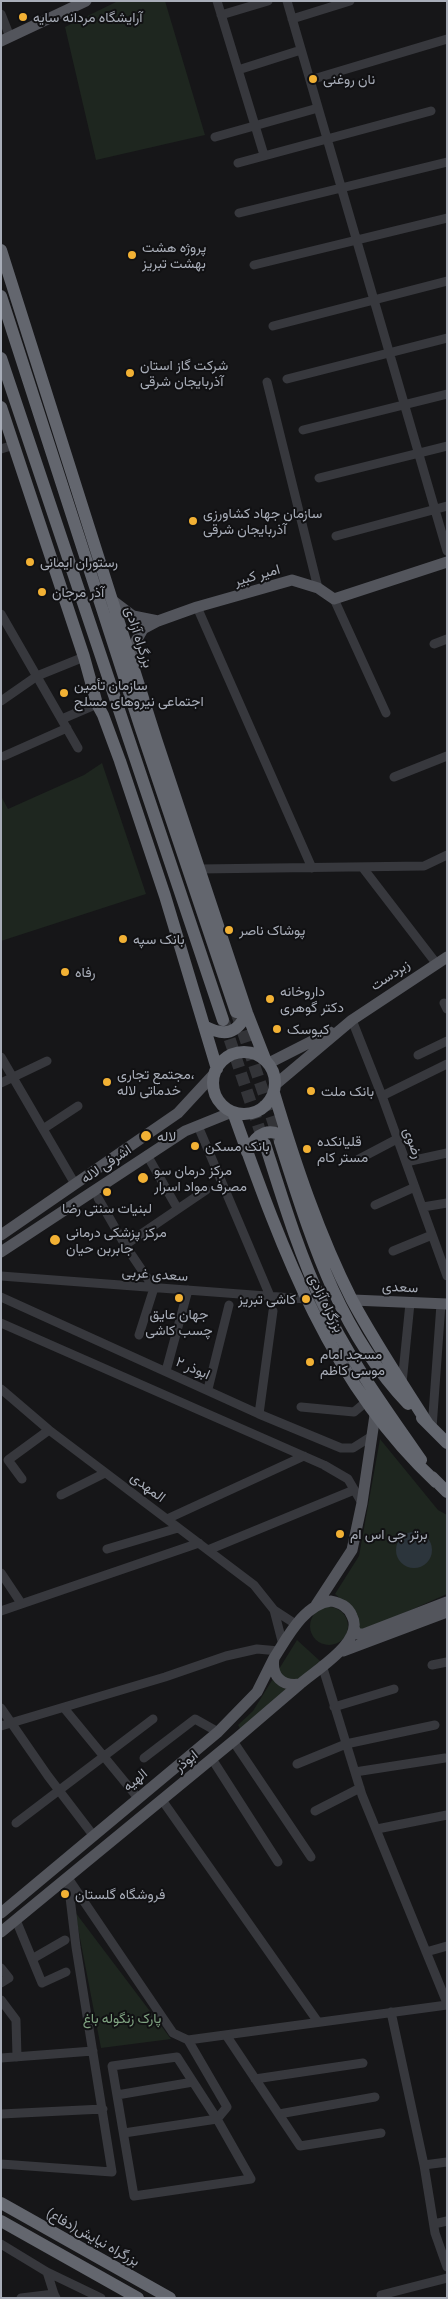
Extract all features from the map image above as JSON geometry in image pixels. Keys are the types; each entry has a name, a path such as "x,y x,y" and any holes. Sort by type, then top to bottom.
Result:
{"highway":[{"name":"بزرگراه آزادی","path":"1,250 143,700 199,868 242,1012"},
{"name":"بزرگراه آزادی","path":"1,296 140,726 242,1012 267,1061"},
{"path":"1,358 124,730 223,1020"},
{"path":"1,406 100,710 120,761 165,896 204,1026 215,1071 214,1091 218,1100 233,1112 253,1113 262,1109 270,1102 275,1089 275,1076 267,1061 256,1054 237,1052 228,1056 215,1071"},
{"path":"143,700 140,726 156,739"},
{"path":"100,710 124,730"},
{"path":"120,761 124,730"},
{"path":"204,1026 216,1033 229,1032 241,1025 242,1012"},
{"name":"بزرگراه آزادی","path":"275,1089 284,1140 315,1252 331,1289 374,1363 396,1391 447,1444"},
{"name":"بزرگراه آزادی","path":"233,1112 247,1152 306,1299 332,1348 375,1415 407,1455 447,1492"},
{"path":"247,1152 253,1140 263,1133 277,1132 284,1140"},
{"name":"بزرگراه آزادی","path":"284,1140 332,1258 353,1300 430,1426"},
{"name":"بزرگراه آزادی","path":"264,1144 303,1258 322,1302 370,1386 436,1482"},
{"name":"بزرگراه نیایش(دفاع)","path":"1,2203 170,2298"},
{"path":"1,2221 138,2298"}],"main road":[{"path":"5,39 86,1"},
{"path":"334,598 447,562"},
{"name":"امیر کبیر","path":"158,621 197,607 292,580 318,588 334,598"},
{"path":"112,600 133,616 158,621"},
{"path":"132,664 134,647 139,635 158,621"},
{"name":"زبردست","path":"275,1089 352,1020 447,957"},
{"name":"زبردست","path":"267,1061 352,1020"},
{"name":"اشرفی لاله","path":"1,1235 178,1113 215,1071"},
{"name":"اشرفی لاله","path":"1,1252 146,1154 185,1131 233,1112"},
{"name":"سعدی","path":"353,1300 444,1304"},
{"path":"316,1605 352,1550 362,1503 375,1415"},
{"path":"316,1605 330,1601 345,1606 354,1619 355,1630 350,1641 335,1655"},
{"path":"355,1630 357,1634 364,1634 447,1602"},
{"name":"الهیه","path":"1,1913 218,1732 257,1692 279,1652 297,1625 316,1605"},
{"path":"335,1655 447,1612"},
{"path":"279,1652 273,1667 277,1678 285,1684 300,1684"},
{"name":"ابوذر","path":"68,1878 335,1655"},
{"path":"1,1932 68,1878"}],"street":[{"path":"217,1 264,155"},
{"path":"221,15 268,1"},
{"path":"286,1 447,551"},
{"path":"292,20 350,1"},
{"path":"1,14 5,39"},
{"path":"310,80 447,39"},
{"path":"238,70 301,50"},
{"path":"215,137 318,108"},
{"path":"238,162 431,111"},
{"path":"239,213 447,162"},
{"path":"254,265 447,218"},
{"path":"273,326 447,281"},
{"path":"287,378 447,338"},
{"path":"267,382 318,588"},
{"path":"303,430 447,394"},
{"path":"1,449 14,445"},
{"path":"319,478 447,446"},
{"path":"336,536 447,506"},
{"path":"334,598 386,713"},
{"path":"197,607 312,868"},
{"path":"3,620 78,748"},
{"path":"434,644 447,639"},
{"path":"1,701 37,676 84,657"},
{"path":"62,719 100,710"},
{"path":"4,756 67,728"},
{"path":"394,777 447,756"},
{"path":"199,868 424,866 447,855"},
{"path":"363,868 436,963"},
{"name":"رضوی","path":"352,1020 382,1096 447,1276"},
{"path":"418,1055 447,1041"},
{"path":"1,1057 75,1184"},
{"path":"1,1084 47,1061"},
{"path":"382,1096 447,1064"},
{"path":"43,1129 78,1106"},
{"path":"198,1126 270,1296"},
{"path":"359,1159 397,1139"},
{"path":"406,1162 447,1153"},
{"path":"146,1154 176,1206"},
{"path":"375,1205 415,1187"},
{"path":"125,1245 206,1190"},
{"path":"98,1198 125,1245 154,1288 139,1335"},
{"path":"422,1207 447,1203"},
{"path":"393,1251 432,1235"},
{"name":"سعدی غربی","path":"1,1276 306,1299"},
{"path":"166,1371 188,1290"},
{"name":"ابوذر ۲","path":"1,1298 208,1389 259,1414 340,1448 353,1448 372,1436"},
{"path":"402,1383 410,1303"},
{"path":"430,1426 444,1304"},
{"path":"208,1389 229,1305"},
{"path":"259,1414 274,1311"},
{"path":"1,1323 324,1465 348,1480 362,1503"},
{"name":"المهدی","path":"1,1389 49,1430 254,1585 274,1610 297,1625"},
{"path":"301,1407 354,1412 366,1402"},
{"path":"22,1479 8,1460 49,1430"},
{"path":"167,1519 304,1456"},
{"path":"61,1495 105,1472"},
{"path":"208,1550 354,1490"},
{"path":"107,1549 178,1528"},
{"path":"1,1611 22,1602 199,1543"},
{"path":"1,1573 22,1602"},
{"name":"المهدی","path":"274,1610 279,1652"},
{"path":"1,1726 169,1676 226,1656 257,1649 279,1652"},
{"path":"432,1665 447,1662"},
{"path":"68,1878 173,2033 188,2040 447,2004 360,1788 322,1665"},
{"path":"334,1707 394,1689"},
{"path":"1,1708 58,1790 93,1835"},
{"path":"64,1708 138,1798"},
{"path":"16,1822 153,1719"},
{"path":"144,1758 195,1719 218,1732"},
{"path":"297,1764 346,1744 436,1725"},
{"path":"234,1741 311,1858"},
{"path":"355,1772 445,1758"},
{"path":"212,1759 278,1862"},
{"path":"315,1811 360,1788"},
{"path":"162,1800 318,2022"},
{"path":"376,1830 447,1815"},
{"path":"1,2164 112,2172 76,1947 68,1878"},
{"path":"16,1920 42,1983 66,1972"},
{"path":"32,1960 65,1940"},
{"path":"426,1952 447,1946"},
{"path":"1,1968 9,1978 1,1983"},
{"path":"1,2000 16,2020 17,2056"},
{"path":"391,2012 424,2165 434,2224 447,2267"},
{"path":"226,2035 300,2146 381,2133"},
{"path":"124,2133 217,2119 227,2107 188,2040"},
{"path":"1,2058 93,2051"},
{"path":"177,2058 193,2082 217,2119 251,2179 134,2196 112,2066 177,2058"},
{"path":"255,2079 363,2063"},
{"path":"117,2095 193,2082"},
{"path":"279,2114 375,2097"},
{"path":"1,2114 103,2109"},
{"path":"424,2165 447,2162"},
{"path":"434,2224 447,2222"},
{"path":"1,2244 47,2272 101,2298"},
{"path":"21,2298 55,2296 47,2272"},
{"path":"381,2295 447,2278"}],"green space":[{"path":"118,1 165,1 205,135 96,160 65,27"},
{"path":"102,763 146,894 1,941 1,796 8,809 84,775"},
{"path":"380,1439 438,1510 447,1515 447,1594 361,1632 351,1608 335,1594 359,1556"},
{"path":"329,1607 343,1612 348,1626 343,1640 329,1645 315,1640 310,1626 315,1612"},
{"path":"297,1640 320,1661 241,1730 238,1725 253,1711"},
{"name":"پارک زنگوله باغ","path":"75,1912 171,2039 101,2048"}],"shaded area":[{"path":"414,1532 421,1533 427,1537 431,1543 431,1557 427,1563 421,1567 414,1568 407,1567 401,1563 397,1557 396,1550 397,1543 401,1537 407,1533"}],"tunnel":[{"path":"237,1014 280,1142"},
{"path":"224,1022 264,1143"}],"place":[{"name":"آرایشگاه مردانه سایه","path":"23,17"},
{"name":"نان روغنی","path":"313,79"},
{"name":"پروژه هشت بهشت تبریز","path":"132,255"},
{"name":"شرکت گاز استان آذربایجان شرقی","path":"130,373"},
{"name":"سازمان جهاد کشاورزی آذربایجان شرقی","path":"193,521"},
{"name":"رستوران ایمانی","path":"30,562"},
{"name":"آذر مرجان","path":"42,592"},
{"name":"سازمان تأمین اجتماعی نیروهای مسلح","path":"64,693"},
{"name":"پوشاک ناصر","path":"229,930"},
{"name":"بانک سپه","path":"123,939"},
{"name":"رفاه","path":"65,972"},
{"name":"داروخانه دکتر گوهری","path":"270,999"},
{"name":"کیوسک","path":"277,1029"},
{"name":"مجتمع تجاری، خدماتی لاله","path":"107,1082"},
{"name":"بانک ملت","path":"311,1091"},
{"name":"لاله","path":"146,1136"},
{"name":"بانک مسکن","path":"195,1146"},
{"name":"قلیانکده مستر کام","path":"307,1149"},
{"name":"مرکز درمان سو مصرف مواد اسرار","path":"143,1178"},
{"name":"لبنیات سنتی رضا","path":"107,1192"},
{"name":"مرکز پزشکی درمانی جابربن حیان","path":"55,1240"},
{"name":"جهان عایق چسب کاشی","path":"179,1298"},
{"name":"کاشی تبریز","path":"306,1299"},
{"name":"مسجد امام موسی کاظم","path":"310,1362"},
{"name":"برتر جی اس ام","path":"340,1534"},
{"name":"فروشگاه گلستان","path":"65,1894"}]}
